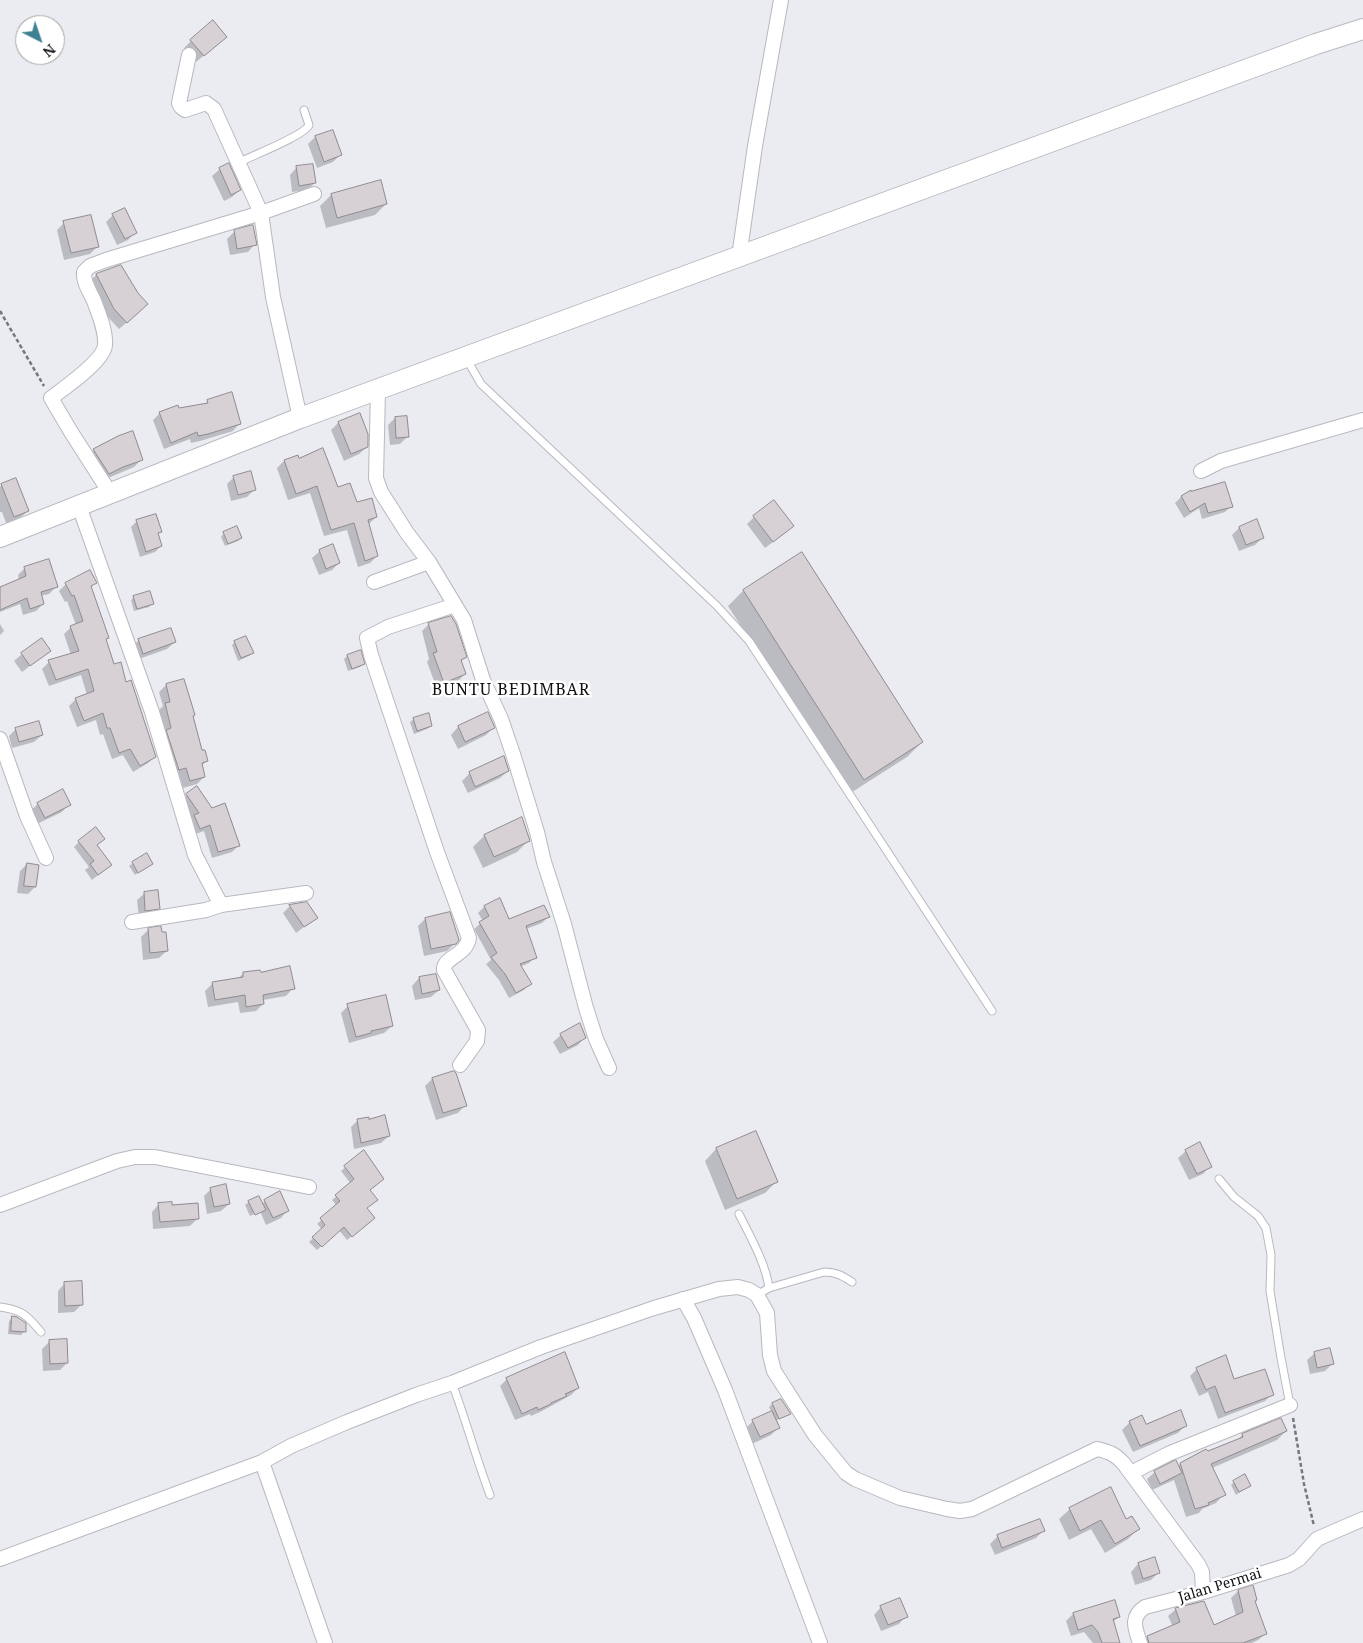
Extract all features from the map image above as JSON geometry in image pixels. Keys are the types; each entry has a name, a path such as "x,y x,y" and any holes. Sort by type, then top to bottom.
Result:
{"street":[{"path":"750,253 755,146 781,0"},
{"path":"0,537 300,418 1316,44 1363,29"},
{"path":"189,55 180,103 181,107 185,110 206,103 214,109 261,213 273,297 300,418"},
{"path":"110,494 75,440 51,398 96,362 105,347 99,314 83,276 84,272 90,266 261,213 314,194"},
{"path":"378,390 376,478 386,502 429,562 464,620 483,680 501,720 513,754 564,924 586,1008 596,1039 609,1068"},
{"path":"1201,471 1221,461 1363,420"},
{"path":"79,506 152,712 195,855 221,905"},
{"path":"374,582 429,562"},
{"path":"456,605 388,627 367,638 437,852 469,938 468,945 462,952 446,962 444,966 444,970 478,1030 477,1041 460,1065"},
{"path":"0,739 27,816 46,858"},
{"path":"132,922 206,910 221,905 306,893"},
{"path":"0,1205 117,1161 135,1157 155,1157 309,1187"},
{"path":"0,1559 262,1462 291,1446 347,1422 567,1337 684,1299 719,1289 738,1287 763,1291 770,1355 774,1370 815,1435 846,1473 855,1479 900,1498 960,1511 972,1510 1097,1449 1111,1452 1131,1473 1198,1564 1202,1572 1203,1592"},
{"path":"684,1299 726,1390 820,1643"},
{"path":"1131,1473 1168,1454 1290,1405"},
{"path":"262,1462 325,1643"},
{"path":"1321,1538 1363,1519"},
{"name":"Jalan Permai","path":"1140,1643 1135,1618 1138,1612 1145,1607 1203,1592 1289,1564 1299,1559 1321,1538"}],"lane":[{"path":"238,162 291,138 308,128 309,125 304,110"},
{"path":"466,358 481,384 717,606 748,641 992,1011"},
{"path":"1219,1179 1234,1197 1258,1216 1266,1228 1271,1255 1270,1291 1290,1405"},
{"path":"739,1214 768,1278 763,1291"},
{"path":"763,1291 824,1272 842,1275 852,1282"},
{"path":"0,1307 16,1309 24,1313 41,1332"},
{"path":"452,1383 490,1495"}],"path":[{"path":"0,310 22,352 51,398"},
{"path":"1290,1405 1297,1433 1306,1496 1321,1538"}],"building":[{"path":"213,20 227,37 204,56 190,40"},
{"path":"333,130 342,155 324,162 315,136"},
{"path":"229,163 241,190 231,195 219,168"},
{"path":"313,164 316,183 299,186 296,166"},
{"path":"381,180 387,204 337,218 331,194"},
{"path":"125,208 137,233 125,239 112,214"},
{"path":"91,215 99,247 71,253 63,221"},
{"path":"253,225 257,245 237,249 234,230"},
{"path":"121,265 138,293 148,304 127,323 114,309 96,274"},
{"path":"232,392 241,424 198,436 197,432 171,443 159,412 178,405 179,408 208,403 207,400"},
{"path":"360,413 368,434 368,447 351,454 338,422"},
{"path":"407,416 409,437 396,438 395,417"},
{"path":"133,431 143,460 109,474 93,449 118,436"},
{"path":"323,448 338,487 350,483 357,502 372,498 377,517 368,520 378,556 365,561 354,523 331,530 317,486 296,494 284,460 298,455 299,458"},
{"path":"251,471 256,490 238,495 233,476"},
{"path":"16,478 29,511 14,517 1,484"},
{"path":"1225,482 1233,507 1208,513 1205,503 1190,512 1181,496 1191,490"},
{"path":"774,500 794,526 773,542 753,516"},
{"path":"156,514 162,532 158,533 162,546 146,552 136,520"},
{"path":"1257,519 1264,538 1246,545 1239,527"},
{"path":"237,526 242,538 228,544 223,532"},
{"path":"333,544 340,563 326,569 319,550"},
{"path":"802,552 923,742 864,780 743,590"},
{"path":"49,559 58,587 41,592 44,604 30,609 27,598 0,610 0,587 26,576 24,567"},
{"path":"90,570 97,583 91,586 109,638 106,639 114,664 121,662 126,682 131,680 156,757 140,766 130,749 119,753 110,728 107,728 103,713 84,721 75,698 94,691 88,669 56,680 48,660 79,651 70,626 83,621 74,595 72,596 65,583"},
{"path":"150,591 154,604 137,609 133,596"},
{"path":"451,616 456,624 467,657 461,660 466,674 444,683 433,653 437,652 428,623"},
{"path":"171,628 176,642 143,654 138,639"},
{"path":"246,636 254,653 241,658 234,641"},
{"path":"42,638 51,651 30,666 21,653"},
{"path":"361,650 365,664 352,669 347,655"},
{"path":"184,679 195,715 193,716 202,750 205,750 208,761 202,763 205,777 190,781 186,768 179,770 166,730 171,728 165,703 170,702 166,684"},
{"path":"488,712 495,728 465,742 458,726"},
{"path":"429,713 432,726 417,731 413,718"},
{"path":"39,721 43,735 19,742 15,728"},
{"path":"504,756 509,771 475,787 469,772"},
{"path":"197,786 212,808 225,803 240,846 218,852 210,825 200,829 194,815 199,813 186,794"},
{"path":"63,789 71,805 45,818 37,803"},
{"path":"522,817 530,841 494,857 484,835"},
{"path":"96,827 105,839 97,845 112,865 98,875 90,864 94,861 78,841"},
{"path":"147,853 153,864 138,873 132,862"},
{"path":"27,863 39,865 36,887 24,886"},
{"path":"158,890 160,909 145,911 144,892"},
{"path":"500,898 509,919 544,905 550,917 526,926 537,958 520,964 532,984 516,993 505,974 491,957 497,953 479,922 489,916 484,906"},
{"path":"307,902 318,918 304,927 289,905"},
{"path":"450,912 459,940 456,944 431,949 425,918"},
{"path":"161,926 162,932 166,932 168,951 150,953 148,928"},
{"path":"290,966 295,989 263,995 264,1004 246,1007 245,995 215,1000 212,982 243,977 243,972 260,970 261,972"},
{"path":"436,974 440,990 422,994 419,977"},
{"path":"386,995 393,1026 356,1037 347,1004"},
{"path":"580,1023 586,1038 568,1048 560,1034"},
{"path":"454,1071 467,1106 443,1113 432,1078"},
{"path":"385,1115 390,1136 361,1143 357,1119 369,1117 369,1119"},
{"path":"756,1131 778,1182 737,1199 716,1148"},
{"path":"1200,1142 1212,1167 1197,1174 1185,1150"},
{"path":"364,1150 384,1179 370,1190 378,1200 367,1208 375,1218 352,1237 344,1227 322,1247 312,1237 325,1225 320,1218 340,1201 335,1195 354,1179 344,1166"},
{"path":"226,1184 230,1204 214,1207 210,1188"},
{"path":"280,1191 289,1211 273,1218 264,1200"},
{"path":"259,1196 266,1210 255,1215 248,1201"},
{"path":"172,1202 172,1205 198,1203 199,1219 160,1222 158,1203"},
{"path":"82,1281 83,1305 65,1306 64,1282"},
{"path":"12,1316 26,1323 26,1332 11,1331"},
{"path":"67,1339 68,1363 50,1364 49,1340"},
{"path":"1330,1348 1334,1364 1317,1368 1314,1352"},
{"path":"565,1352 579,1388 538,1410 537,1407 522,1414 506,1378"},
{"path":"1226,1355 1234,1379 1265,1369 1274,1395 1225,1413 1215,1386 1206,1390 1196,1368"},
{"path":"781,1399 791,1414 779,1419 772,1403"},
{"path":"1181,1410 1187,1426 1140,1446 1129,1421 1142,1415 1146,1424"},
{"path":"772,1411 780,1428 760,1437 752,1420"},
{"path":"1281,1418 1287,1431 1211,1464 1226,1495 1208,1503 1209,1505 1195,1509 1180,1463 1206,1449 1208,1451 1243,1437 1242,1434"},
{"path":"1176,1460 1182,1473 1160,1484 1154,1471"},
{"path":"1245,1474 1251,1486 1239,1492 1233,1481"},
{"path":"1111,1487 1126,1519 1132,1516 1140,1529 1115,1544 1101,1520 1080,1531 1069,1508"},
{"path":"1040,1519 1045,1531 1002,1548 997,1535"},
{"path":"1155,1557 1160,1573 1143,1579 1138,1563"},
{"path":"1253,1585 1257,1600 1255,1601 1267,1634 1243,1643 1149,1643 1147,1636 1180,1622 1175,1608 1204,1601 1214,1625 1243,1612 1238,1590"},
{"path":"900,1598 908,1617 888,1625 880,1606"},
{"path":"1115,1600 1120,1617 1113,1619 1120,1643 1102,1643 1098,1632 1092,1625 1078,1630 1073,1613"}],"district":[{"name":"BUNTU BEDIMBAR","path":"511,690"}]}
